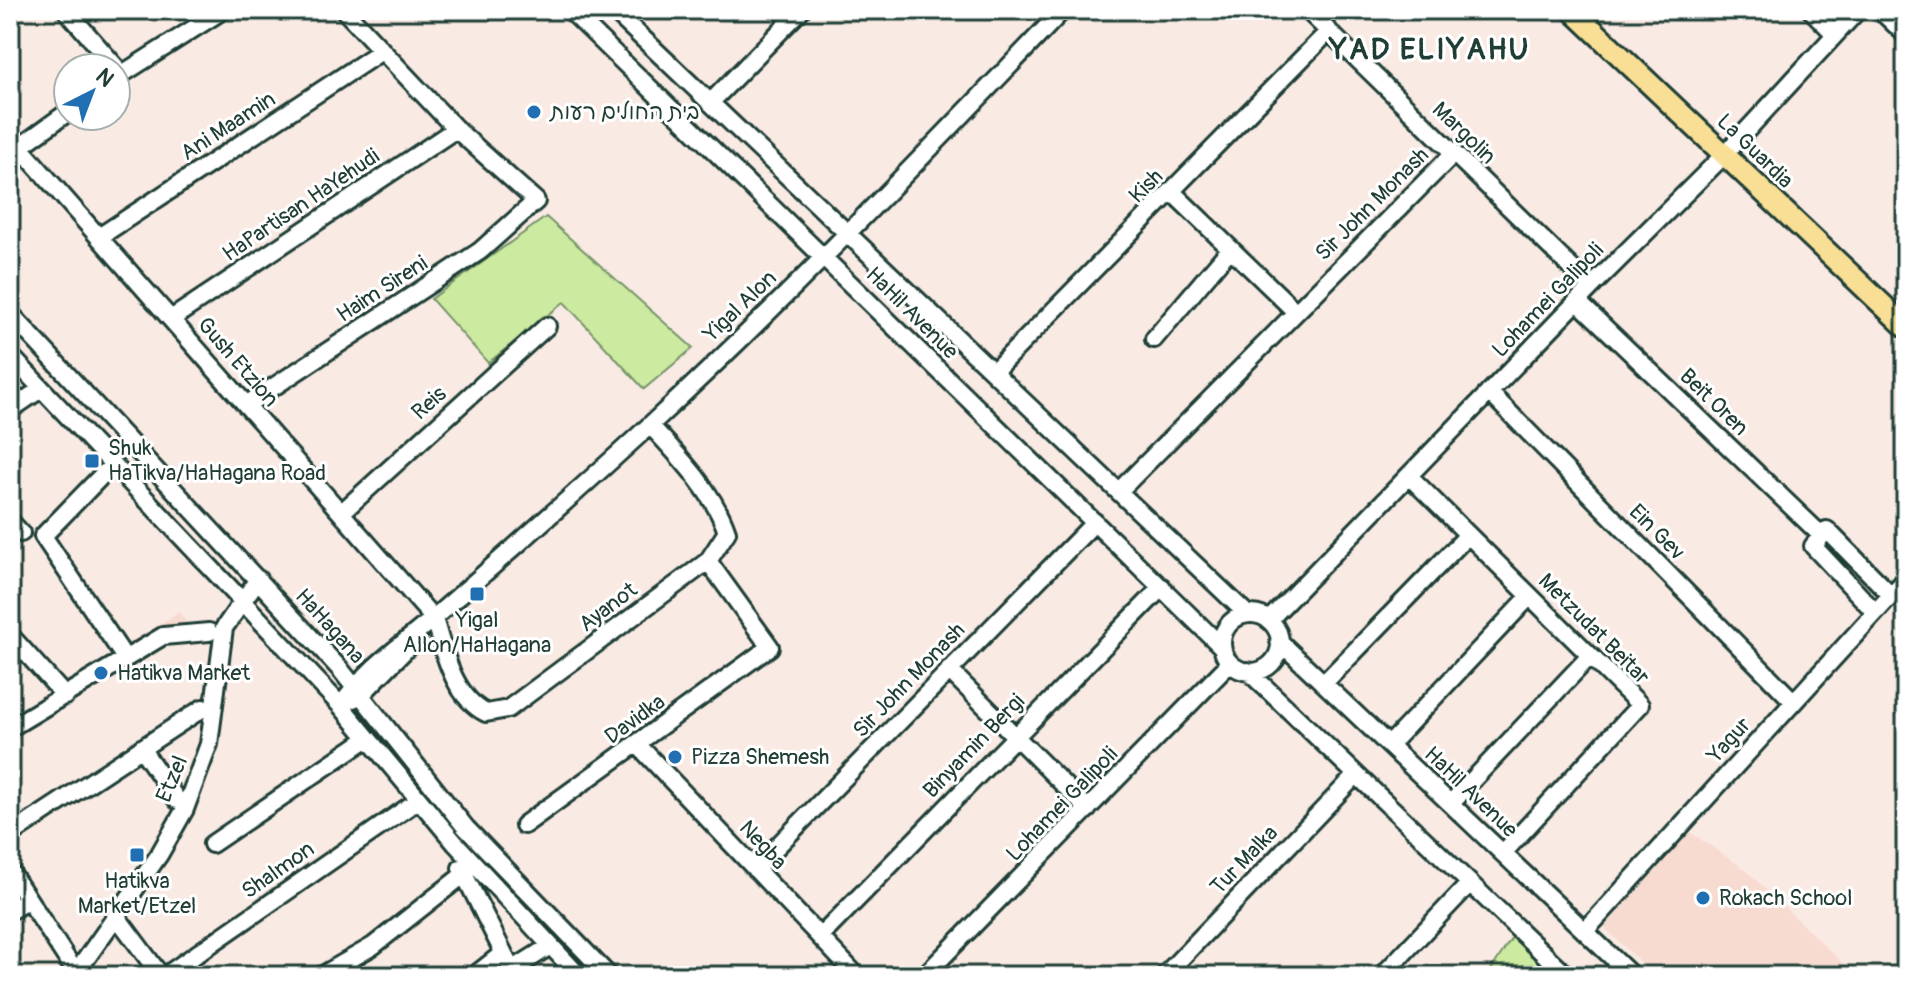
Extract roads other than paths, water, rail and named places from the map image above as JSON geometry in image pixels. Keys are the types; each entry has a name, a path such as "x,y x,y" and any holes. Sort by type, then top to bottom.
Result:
{"main road":[{"name":"La Guardia","path":"1572,10 1906,327"}],"street":[{"path":"66,10 100,52"},
{"path":"132,68 223,10"},
{"path":"344,10 380,52 456,129"},
{"name":"HaHil Avenue","path":"570,10 1222,647"},
{"name":"HaHil Avenue","path":"613,10 1247,614"},
{"path":"711,102 801,10"},
{"name":"Yigal Alon","path":"341,706 392,649 434,619 650,425 849,232 1063,10"},
{"name":"Margolin","path":"1307,10 1591,287"},
{"path":"1811,10 1835,34"},
{"name":"Lohamei Galipoli","path":"1269,620 1577,301 1724,155 1858,10"},
{"path":"1880,10 1906,35"},
{"name":"Kish","path":"994,371 1329,31"},
{"name":"Ani Maamin","path":"99,237 380,52"},
{"path":"13,145 52,122"},
{"name":"Haim Sireni","path":"246,405 480,251 536,201 456,129"},
{"name":"HaPartisan HaYehudi","path":"171,319 456,129"},
{"name":"Gush Etzion","path":"13,145 99,237 434,619"},
{"name":"Sir John Monash","path":"1119,491 1454,153"},
{"path":"1171,191 1296,312"},
{"path":"1154,339 1230,249"},
{"name":"Beit Oren","path":"1577,301 1821,535"},
{"name":"HaHagana","path":"10,313 358,690 466,828 609,976"},
{"name":"Reis","path":"341,513 547,326"},
{"path":"10,355 341,706 417,801 579,976"},
{"path":"10,410 41,389"},
{"name":"Ein Gev","path":"1489,392 1794,702"},
{"name":"Ayanot","path":"434,619 450,668 463,692 477,709 493,714 508,709 708,561 727,532 724,523 683,461 650,425"},
{"path":"112,465 43,536 125,658"},
{"name":"Metzudat Beitar","path":"1409,476 1640,705 1503,853"},
{"name":"Sir John Monash","path":"755,869 1095,522"},
{"name":"Beit Oren","path":"1875,612 1813,546 1821,535 1827,530 1891,595"},
{"path":"1325,682 1468,535"},
{"name":"Davidka","path":"524,825 770,647 708,561"},
{"name":"Etzel","path":"72,969 117,917 174,830 201,771 216,708 222,637 228,619 258,579"},
{"name":"Yagur","path":"1585,931 1906,579"},
{"name":"Binyamin Bergi","path":"820,937 1014,735 1162,587"},
{"path":"1390,744 1530,596"},
{"path":"1248,671 1266,667 1273,661 1279,641 1269,620 1247,614 1229,624 1222,647 1230,663 1248,671 1567,976"},
{"path":"10,728 163,636 209,632"},
{"path":"10,635 65,696"},
{"name":"HaHil Avenue","path":"1279,641 1632,976"},
{"path":"1451,803 1590,656"},
{"name":"Lohamei Galipoli","path":"924,976 1230,663"},
{"path":"949,670 1088,809"},
{"path":"10,835 203,708"},
{"path":"212,844 368,738"},
{"name":"Negba","path":"638,745 857,976"},
{"path":"141,748 177,800"},
{"name":"Tur Malka","path":"1164,976 1356,775"},
{"name":"Shalmon","path":"163,976 417,801"},
{"path":"455,843 463,875 513,973 550,946"},
{"path":"10,871 72,969"},
{"path":"321,976 373,946 463,875"},
{"path":"1382,976 1470,883"},
{"path":"10,911 28,900"},
{"path":"117,917 163,976"},
{"path":"474,976 502,954"}],"place":[{"name":"בית החולים רעות","path":"534,112"},
{"name":"Shuk HaTikva/HaHagana Road","path":"92,461"},
{"name":"Yigal Allon/HaHagana","path":"477,594"},
{"name":"Hatikva Market","path":"101,673"},
{"name":"Pizza Shemesh","path":"675,757"},
{"name":"Hatikva Market/Etzel","path":"137,855"},
{"name":"Rokach School","path":"1703,898"}],"district":[{"name":"YAD ELIYAHU","path":"1430,49"}]}
